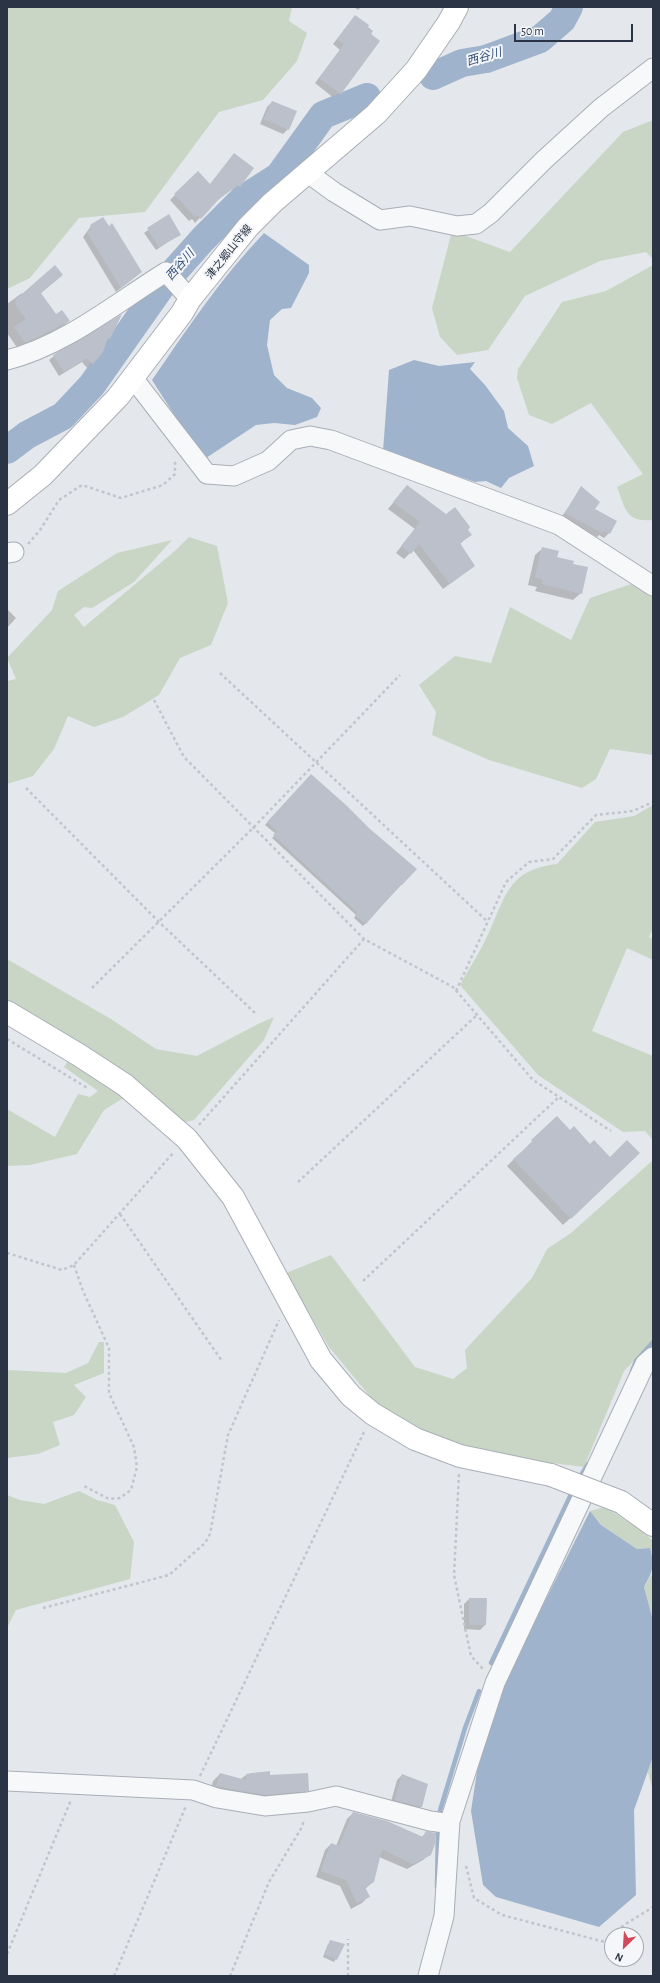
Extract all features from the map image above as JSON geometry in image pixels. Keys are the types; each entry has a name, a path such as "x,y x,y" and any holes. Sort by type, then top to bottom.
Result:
{"street":[{"name":"津之郷山守線","path":"7,504 43,475 83,435 133,378 182,313 190,299 248,227 272,203 376,114 416,70 449,22 457,7"},
{"path":"308,173 334,192 380,220 410,216 457,226 476,224 491,212 544,160 601,108 653,68"},
{"path":"7,360 24,356 63,338 166,272 190,299"},
{"path":"133,378 207,474 234,476 268,461 291,440 310,436 331,440 559,525 653,586"},
{"path":"7,1012 79,1055 124,1085 187,1139 233,1197 321,1360 351,1396 373,1414 414,1439 460,1456 551,1475 621,1502 653,1525"},
{"path":"428,1976 444,1916 442,1822 495,1682 645,1364 653,1357"},
{"path":"7,1781 193,1790 217,1798 266,1806 308,1802 336,1796 442,1822"}],"path":[{"path":"11,552 30,543 59,500 82,485 120,498 163,485 175,474 173,455"},
{"path":"220,673 488,922"},
{"path":"92,988 254,827 400,675"},
{"path":"154,700 184,756 364,939 453,987 533,1080 560,1096 611,1131"},
{"path":"26,788 158,922 255,1013"},
{"path":"456,991 506,882 529,862 553,859 596,815 633,811 653,802"},
{"path":"7,1253 62,1270 74,1265 364,939"},
{"path":"298,1182 477,1015"},
{"path":"7,1038 89,1089"},
{"path":"363,1281 560,1096"},
{"path":"120,1214 222,1361"},
{"path":"74,1265 83,1291 109,1348 109,1393 134,1447 137,1467 130,1490 120,1498 109,1499 84,1486"},
{"path":"43,1608 169,1575 205,1543 210,1534 228,1435 282,1312 290,1303"},
{"path":"114,1976 193,1790 373,1414"},
{"path":"460,1456 454,1575 470,1656 495,1682"},
{"path":"7,1954 77,1785"},
{"path":"230,1976 269,1882 302,1826 308,1802"},
{"path":"464,1861 474,1898 502,1915 604,1942"},
{"path":"622,1927 653,1907"},
{"path":"348,1939 348,1976"}],"green space":[{"path":"7,7 292,7 289,21 307,33 297,61 263,100 219,112 145,212 79,218 30,278 7,289"},
{"path":"653,120 653,259 646,252 600,261 525,296 488,350 457,355 440,337 432,308 452,231 510,252 623,132"},
{"path":"653,265 653,520 644,520 632,517 628,513 617,487 643,474 591,403 552,424 529,415 517,378 518,369 562,302 606,291"},
{"path":"189,537 217,546 228,603 211,645 180,658 159,695 123,717 94,727 68,716 54,749 33,776 7,784 7,681 16,679 7,658 52,610 58,591 117,553 172,540 134,582 92,608 84,607 74,615 84,627 176,550"},
{"path":"634,583 653,593 653,755 610,749 596,779 582,788 489,760 432,735 436,712 419,685 455,656 491,663 510,607 571,640 590,598"},
{"path":"653,805 653,928 649,937 653,940 653,960 627,948 592,1031 653,1056 653,1140 645,1131 623,1132 538,1075 460,985 483,944 501,904 512,885 529,872 541,867 557,864 595,822 634,816"},
{"path":"7,959 111,1019 156,1049 197,1056 274,1017 264,1040 194,1120 185,1122 115,1065 7,1001"},
{"path":"68,1061 125,1097 104,1110 77,1154 30,1165 7,1166 7,1109 55,1137 78,1094 90,1097 98,1091 64,1067"},
{"path":"653,1160 653,1341 624,1371 584,1467 535,1461 464,1447 421,1430 377,1405 329,1347 286,1273 331,1255 415,1367 453,1379 467,1368 465,1350 532,1278 547,1249 571,1233"},
{"path":"99,1342 104,1342 104,1373 74,1385 86,1397 74,1415 53,1422 60,1445 38,1454 7,1458 7,1370 66,1373 88,1363"},
{"path":"79,1491 97,1500 115,1505 134,1542 130,1579 16,1610 7,1628 7,1495 20,1500 44,1504"},
{"path":"605,1507 641,1530 653,1541 653,1559 650,1548 637,1549 601,1525 590,1511"},
{"path":"653,1572 653,1620 644,1587"},
{"path":"653,1757 653,1791 648,1772"}],"water":[{"path":"264,233 309,265 309,273 291,308 282,309 270,320 267,345 274,375 287,388 312,398 321,408 317,417 295,425 274,423 256,425 203,460 152,380 191,323 219,286"},
{"path":"414,360 439,366 475,362 470,369 485,385 504,411 508,428 528,446 534,466 509,478 501,488 486,481 475,482 383,451 389,370"},
{"path":"590,1511 601,1525 637,1549 650,1548 653,1564 644,1587 653,1620 653,1757 634,1810 636,1895 599,1927 496,1897 483,1885 471,1811 479,1758 504,1683"}],"building":[{"path":"355,15 369,25 368,27 373,31 371,34 380,41 341,94 319,78 344,44 337,39"},
{"path":"272,101 297,111 289,130 264,119"},
{"path":"234,153 254,168 240,187 238,185 219,199 201,219 197,215 195,217 174,194 198,171 210,184"},
{"path":"169,214 181,235 159,247 147,228"},
{"path":"103,217 109,226 112,223 142,272 121,288 87,232 92,229 90,225"},
{"path":"55,265 63,275 41,293 56,314 62,310 70,321 25,343 14,327 26,319 14,303 16,302 15,300"},
{"path":"122,314 110,339 108,338 103,352 93,364 87,358 64,372 53,355"},
{"path":"407,485 446,514 455,507 470,527 468,530 472,535 460,543 475,566 450,584 419,544 411,554 401,546 420,522 393,502"},
{"path":"581,486 600,502 595,509 617,521 610,534 604,531 602,533 565,513"},
{"path":"542,547 559,551 557,557 574,561 573,564 588,567 582,594 542,584 543,580 535,577"},
{"path":"311,774 370,829 417,869 402,885 401,884 366,924 355,915 357,912 273,835 277,831 267,822"},
{"path":"557,1116 570,1130 574,1126 590,1144 594,1140 610,1157 627,1140 640,1153 571,1219 513,1159 533,1142 531,1140"},
{"path":"469,1598 487,1598 486,1625 469,1625"},
{"path":"270,1771 270,1775 308,1773 309,1791 265,1795 216,1786 220,1773 246,1780 246,1774"},
{"path":"402,1774 428,1784 422,1807 395,1800"},
{"path":"353,1812 387,1821 423,1837 426,1831 436,1833 435,1844 431,1855 413,1864 382,1849 374,1882 365,1887 370,1897 357,1903 346,1880 321,1871 331,1843 339,1846"},
{"path":"330,1940 345,1944 337,1960 324,1954"}],"waterway":[{"name":"西谷川","path":"433,76 462,63 486,59 540,39 562,20 569,7"},
{"name":"西谷川","path":"7,450 27,435 63,416 92,385 163,284 203,239 243,199 279,176 323,115 367,97"},
{"path":"632,1371 636,1361 653,1342"},
{"path":"578,1480 588,1464"},
{"path":"491,1663 573,1490"},
{"path":"438,1817 465,1728 479,1691"},
{"path":"437,1887 438,1826"}]}
